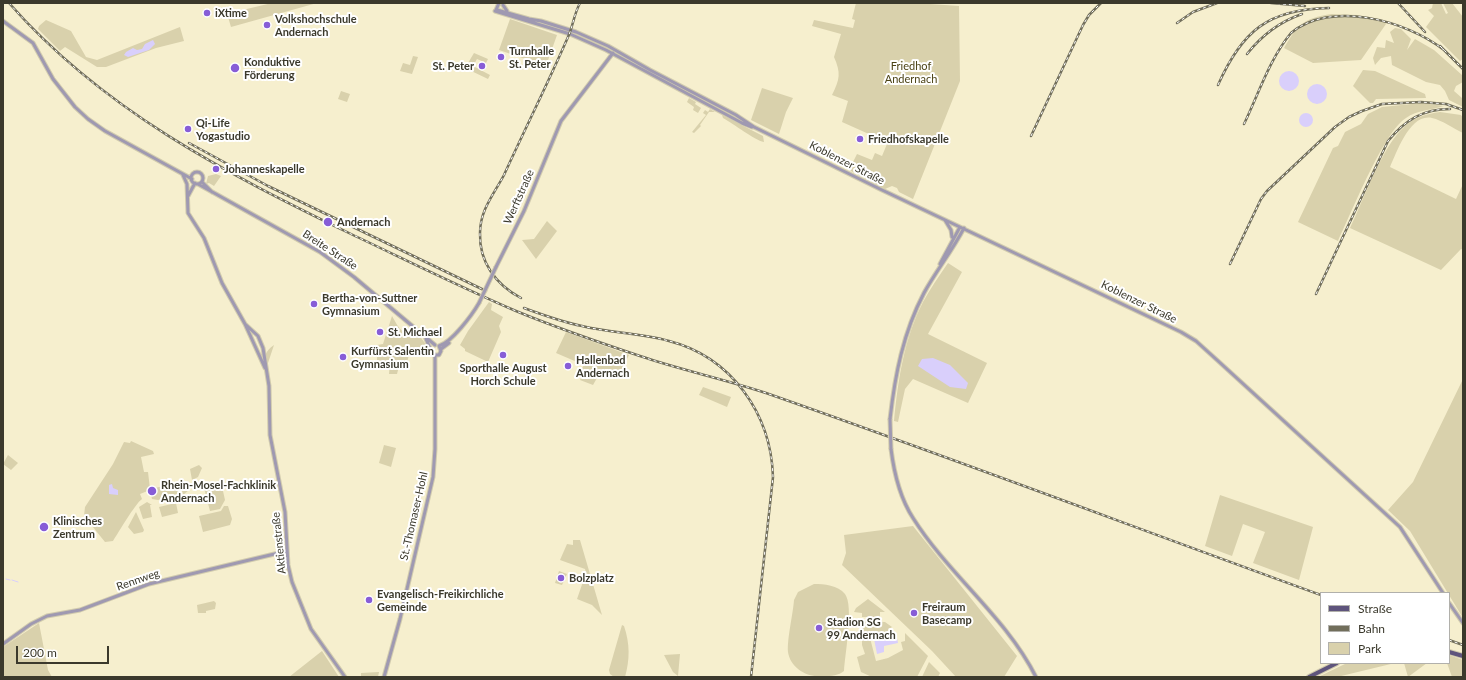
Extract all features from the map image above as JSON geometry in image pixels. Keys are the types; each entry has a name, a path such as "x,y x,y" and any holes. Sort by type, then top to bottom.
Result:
{"main road":[{"path":"1450,652 1463,656"},
{"path":"1309,677 1335,664"}],"street":[{"path":"497,10 501,4 504,10 514,15"},
{"name":"Koblenzer Straße","path":"497,10 529,19 539,20 571,30 615,49 650,70 736,115 754,127"},
{"name":"Koblenzer Straße","path":"497,10 570,34 613,53 742,123 754,127 1162,322 1196,341 1400,527 1442,592"},
{"name":"Breite Straße","path":"3,21 33,43 53,79 75,107 88,119 105,131 319,252 354,277 435,345"},
{"name":"Werftstraße","path":"440,347 451,338 479,303 524,211 561,121 613,53"},
{"name":"Breite Straße","path":"194,180 196,172 201,173 203,178 202,182 214,193"},
{"name":"Aktienstraße","path":"183,174 187,184 187,209 191,219 204,238 222,283 246,324 266,369"},
{"path":"187,196 194,180 202,182"},
{"path":"944,219 951,230 952,239"},
{"path":"960,226 914,314 904,342 895,375 890,419 891,449 898,484 912,518 1013,642 1036,677"},
{"path":"939,266 948,256 964,228"},
{"name":"Aktienstraße","path":"246,324 258,336 263,348 269,386 270,434 285,512 287,550 292,582 311,629 345,677"},
{"name":"Breite Straße","path":"426,337 431,348"},
{"path":"440,347 439,355 435,355 431,351 431,348 435,345 440,347 449,343"},
{"path":"257,348 263,348"},
{"name":"St.-Thomaser-Hohl","path":"384,677 400,620 433,477 436,449 435,355"},
{"name":"Rennweg","path":"3,644 31,624 47,616 80,610 150,584 287,550"},
{"path":"1450,604 1463,623"}],"green space":[{"path":"272,3 317,3 231,27 228,17 234,15 234,12"},
{"name":"Friedhof Andernach","path":"856,3 916,3 959,6 960,81 913,199 899,192 897,188 892,186 885,189 849,170 857,154 872,160 875,153 882,156 887,144 880,141 880,139 842,122 848,101 832,95 837,85 839,76 838,67 834,57 841,34 812,26 814,20 853,28 855,20 852,19"},
{"path":"1433,3 1441,3 1446,14 1448,13 1443,3 1452,3 1463,17 1463,59 1460,61 1426,27 1434,16 1428,10 1432,8"},
{"path":"1332,14 1358,15 1384,20 1386,24 1361,60 1313,63 1284,48 1302,24 1314,18"},
{"path":"510,19 557,35 546,66 499,50"},
{"path":"46,20 71,31 86,57 97,60 180,27 184,41 156,48 106,67 97,67 65,47 60,51 38,29 39,26"},
{"path":"1395,28 1401,29 1411,39 1407,50 1415,39 1434,50 1462,75 1463,82 1456,86 1454,91 1462,98 1463,107 1449,100 1445,91 1440,85 1426,82 1392,65 1391,56 1381,58 1375,65 1373,58 1377,47 1385,48 1386,40 1394,43 1390,32"},
{"path":"474,53 488,59 486,63 477,59 473,66 490,75 488,79 465,68"},
{"path":"413,56 418,57 412,74 400,71 403,63 410,65"},
{"path":"1363,70 1375,71 1425,94 1426,98 1376,99 1373,103 1370,103 1353,86"},
{"path":"762,88 793,98 786,112 779,134 751,120"},
{"path":"341,91 350,94 347,102 338,99"},
{"path":"689,98 696,102 695,104 701,108 698,113 693,110 694,107 687,102"},
{"path":"1422,103 1444,106 1410,115 1397,126 1378,156 1338,241 1298,222 1333,148 1338,146 1345,132 1361,124 1368,114 1382,107"},
{"path":"710,109 715,112 709,112 700,125 701,126 694,133 692,132 706,115 703,113 705,110 708,112"},
{"path":"1440,112 1461,115 1463,118 1463,133 1436,119 1424,118 1417,121 1405,135 1390,167 1456,199 1463,184 1463,250 1461,249 1441,270 1350,228 1374,174 1396,135 1416,118"},
{"path":"722,115 763,136 764,142 744,132 723,118"},
{"path":"216,174 221,176 214,186 209,183 206,184 208,176"},
{"path":"547,221 557,231 536,259 522,240 534,239"},
{"path":"948,263 962,272 928,334 987,363 968,403 913,379 905,389 898,422 894,421 900,375 911,330 923,302"},
{"path":"489,302 492,304 491,310 503,317 499,326 501,332 488,362 465,351 465,349 460,345"},
{"path":"392,316 402,331 413,335 419,335 427,346 427,357 410,350 407,363 400,362 397,374 389,374 390,363 377,360 377,345 383,344"},
{"path":"566,332 629,355 617,378 601,371 593,385 580,380 584,371 581,370 584,365 556,353"},
{"path":"274,345 267,366 266,354"},
{"path":"1463,379 1463,618 1450,597 1450,592 1447,592 1410,531 1388,510 1413,482"},
{"path":"703,387 731,397 727,407 699,395"},
{"path":"131,441 153,451 154,454 141,457 144,472 148,472 150,489 178,483 180,496 158,500 152,499 150,490 140,494 142,499 131,512 113,541 105,542 84,516 85,507 113,464 124,442 130,443"},
{"path":"384,445 396,448 391,467 379,463"},
{"path":"8,455 18,463 11,470 3,464"},
{"path":"199,465 202,468 198,477 192,480 190,469"},
{"path":"188,481 189,490 183,495 180,482"},
{"path":"215,486 223,491 225,500 220,509 210,511 204,488"},
{"path":"1220,495 1313,527 1299,580 1253,563 1265,532 1243,524 1232,556 1205,546"},
{"path":"147,502 152,505 150,505 152,517 143,519 139,507"},
{"path":"176,503 178,513 162,517 159,507"},
{"path":"224,506 228,506 232,519 230,525 203,532 199,516 221,511"},
{"path":"136,512 144,530 143,532 134,534 128,527"},
{"path":"913,526 1017,656 1004,677 956,677 932,651 842,565 846,553 844,535"},
{"path":"573,540 580,540 602,615 592,605 577,599 586,573 585,569 560,560 567,544 573,545"},
{"name":"Bolzplatz","path":"559,571 567,574 562,585 555,583"},
{"name":"Stadion SG 99 Andernach","path":"814,584 835,587 845,594 848,600 849,619 844,671 835,675 812,676 798,669 789,657 788,640 794,600 798,592"},
{"path":"868,599 885,612 880,612 880,617 862,617 862,613 854,612 856,608"},
{"path":"214,601 216,603 215,609 206,611 206,613 198,613 197,605"},
{"path":"862,621 885,622 892,627 889,629 890,632 881,634 880,632 879,635 870,638 876,661 888,658 903,650 901,642 905,641 905,633 928,656 917,677 872,677 861,672 857,657 865,654 862,645"},
{"path":"39,623 48,670 52,677 3,677 3,647"},
{"path":"622,625 624,626 629,652 628,664 625,677 614,677 610,674 609,670"},
{"path":"322,651 339,677 289,677"},
{"path":"680,654 678,676 673,672 664,655"},
{"path":"1450,655 1463,660 1463,677 1452,677 1447,664 1450,664"},
{"path":"929,662 940,673 938,677 922,677"},
{"path":"1345,664 1391,664 1337,677 1318,677"},
{"path":"1404,664 1426,664 1408,677"},
{"path":"379,672 378,677 361,677 361,673"}],"shaded area":[{"path":"153,40 155,44 149,50 128,57 124,55 133,48 137,50 142,49 145,44"},
{"path":"1289,71 1296,74 1299,81 1296,88 1289,91 1282,88 1279,81 1282,74"},
{"path":"1317,84 1324,87 1327,94 1324,101 1317,104 1310,101 1307,94 1310,87"},
{"path":"1306,113 1311,115 1313,120 1311,125 1306,127 1301,125 1299,120 1301,115"},
{"path":"933,358 950,365 968,383 966,389 950,387 918,366 922,359"},
{"path":"112,484 113,488 118,490 118,495 109,494 109,485"},
{"path":"896,633 898,643 884,646 884,652 877,654 874,639"}],"waterway":[{"path":"6,579 10,580"},
{"path":"12,580 18,582"}],"railway":[{"path":"9,3 45,41 84,76 125,107 212,162 304,211 516,311 578,335 655,361 766,393 1320,595"},
{"path":"521,298 504,286 491,272 486,263 480,244 482,217 488,202 504,175 570,33 576,11 580,3"},
{"path":"1031,136 1083,25 1089,15 1101,3"},
{"path":"1177,23 1193,12 1217,3"},
{"path":"1271,3 1305,6"},
{"path":"1398,3 1425,32"},
{"path":"1218,85 1237,50 1248,37 1260,27 1273,19 1289,13 1308,9 1329,8"},
{"path":"1247,54 1265,35 1278,25 1302,14"},
{"path":"1244,124 1277,54 1291,33 1307,23 1326,18 1347,16 1368,18 1410,30 1428,39 1444,50"},
{"path":"1440,46 1463,69"},
{"path":"1230,264 1261,199 1267,191 1335,127 1349,117 1382,104 1421,102 1446,104 1463,110"},
{"path":"1316,294 1388,141 1401,127 1415,117 1431,111 1450,109"},
{"path":"189,143 268,186 486,291"},
{"path":"524,308 575,324 603,330 658,338 691,349 711,360 729,374 744,391 756,410 765,431 773,477 751,677"},
{"path":"1450,640 1463,645"}],"place":[{"name":"iXtime","path":"207,13"},
{"name":"Volkshochschule Andernach","path":"267,25"},
{"name":"Turnhalle St. Peter","path":"501,57"},
{"name":"St. Peter","path":"482,66"},
{"name":"Konduktive Förderung","path":"235,68"},
{"name":"Qi-Life Yogastudio","path":"188,129"},
{"name":"Friedhofskapelle","path":"860,139"},
{"name":"Johanneskapelle","path":"216,169"},
{"name":"Andernach","path":"328,222"},
{"name":"Bertha-von-Suttner Gymnasium","path":"314,304"},
{"name":"St. Michael","path":"380,332"},
{"name":"Sporthalle August Horch Schule","path":"503,355"},
{"name":"Kurfürst Salentin Gymnasium","path":"343,357"},
{"name":"Hallenbad Andernach","path":"568,366"},
{"name":"Rhein-Mosel-Fachklinik Andernach","path":"152,491"},
{"name":"Klinisches Zentrum","path":"44,527"},
{"name":"Bolzplatz","path":"561,578"},
{"name":"Evangelisch-Freikirchliche Gemeinde","path":"369,600"},
{"name":"Freiraum Basecamp","path":"914,613"},
{"name":"Stadion SG 99 Andernach","path":"819,628"}]}
